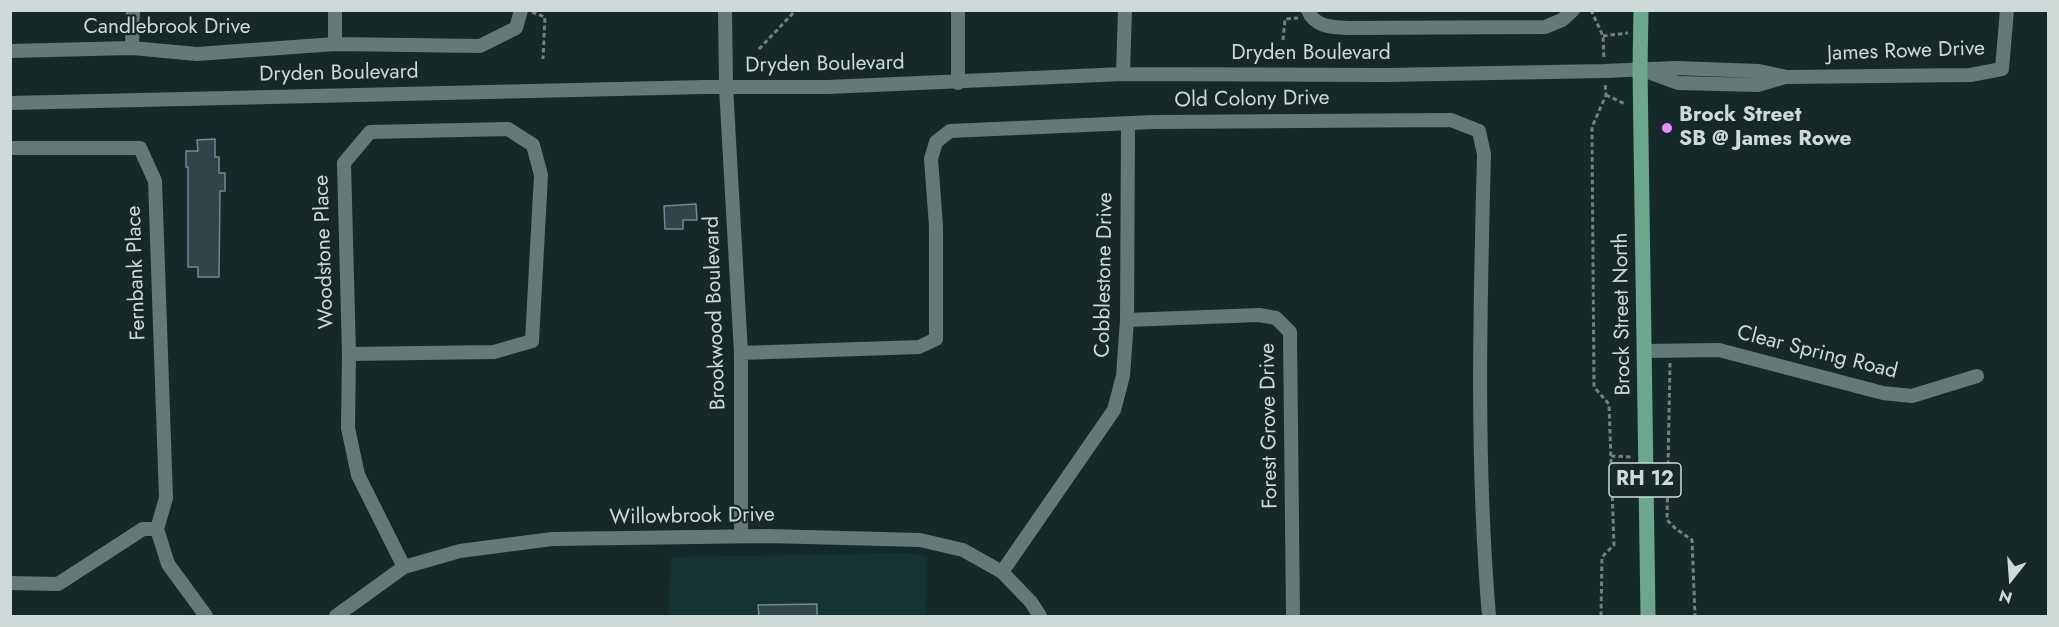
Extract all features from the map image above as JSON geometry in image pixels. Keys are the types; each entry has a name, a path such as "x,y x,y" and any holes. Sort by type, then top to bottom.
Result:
{"main road":[{"name":"Brock Street North","path":"1641,10 1648,616"}],"street":[{"path":"132,48 133,10"},
{"path":"335,10 335,44"},
{"name":"Candlebrook Drive","path":"10,51 132,48 197,54 335,44 480,46 516,28 521,10"},
{"name":"Brookwood Boulevard","path":"725,10 726,87 741,353 741,536"},
{"path":"958,10 958,83"},
{"path":"1123,74 1125,10"},
{"path":"1309,14 1322,26 1347,28 1545,27 1562,20 1573,10"},
{"name":"James Rowe Drive","path":"1640,69 1759,71 1787,77 1970,75 2002,69 2007,10"},
{"name":"Dryden Boulevard","path":"10,103 958,83 1123,74 1386,75 1640,69"},
{"name":"Old Colony Drive","path":"741,353 919,347 936,339 936,226 931,159 936,142 950,131 1128,123 1451,120 1479,131 1484,154 1479,373 1486,576 1490,616"},
{"name":"Cobblestone Drive","path":"1002,572 1114,410 1122,376 1127,320 1128,123"},
{"name":"Woodstone Place","path":"349,354 494,352 532,341 541,175 533,145 508,129 370,132 344,163 349,354 348,428 358,476 404,567"},
{"name":"Fernbank Place","path":"10,148 140,148 155,181 166,498 157,529"},
{"name":"Forest Grove Drive","path":"1127,320 1259,315 1276,318 1290,332 1293,616"},
{"name":"Clear Spring Road","path":"1644,351 1719,350 1883,393 1912,396 1977,376"},
{"path":"10,583 58,584 143,529 157,529 168,564 206,616"},
{"name":"Willowbrook Drive","path":"336,616 404,567 460,551 552,539 741,536 920,540 963,550 1002,572 1031,602 1040,616"}],"path":[{"path":"529,10 545,17 543,59"},
{"path":"759,50 796,10"},
{"path":"1591,10 1603,36 1606,95 1592,127 1594,387 1609,404 1614,546 1602,557 1601,616"},
{"path":"1283,40 1285,19 1309,14"},
{"path":"1603,36 1642,31"},
{"path":"1606,95 1641,112"},
{"path":"1670,352 1667,520 1676,530 1692,540 1695,616"},
{"path":"1611,456 1645,458"}],"shaded area":[{"path":"906,553 927,556 926,616 668,616 671,557"}],"building":[{"path":"215,139 215,157 219,157 219,173 225,173 225,191 220,191 219,277 198,277 198,267 188,267 186,151 198,151 197,140"},
{"path":"696,204 697,220 683,220 683,229 665,229 664,206"},
{"path":"817,604 817,616 759,616 758,605"}],"place":[{"name":"Brock Street SB @ James Rowe","path":"1667,128"}]}
